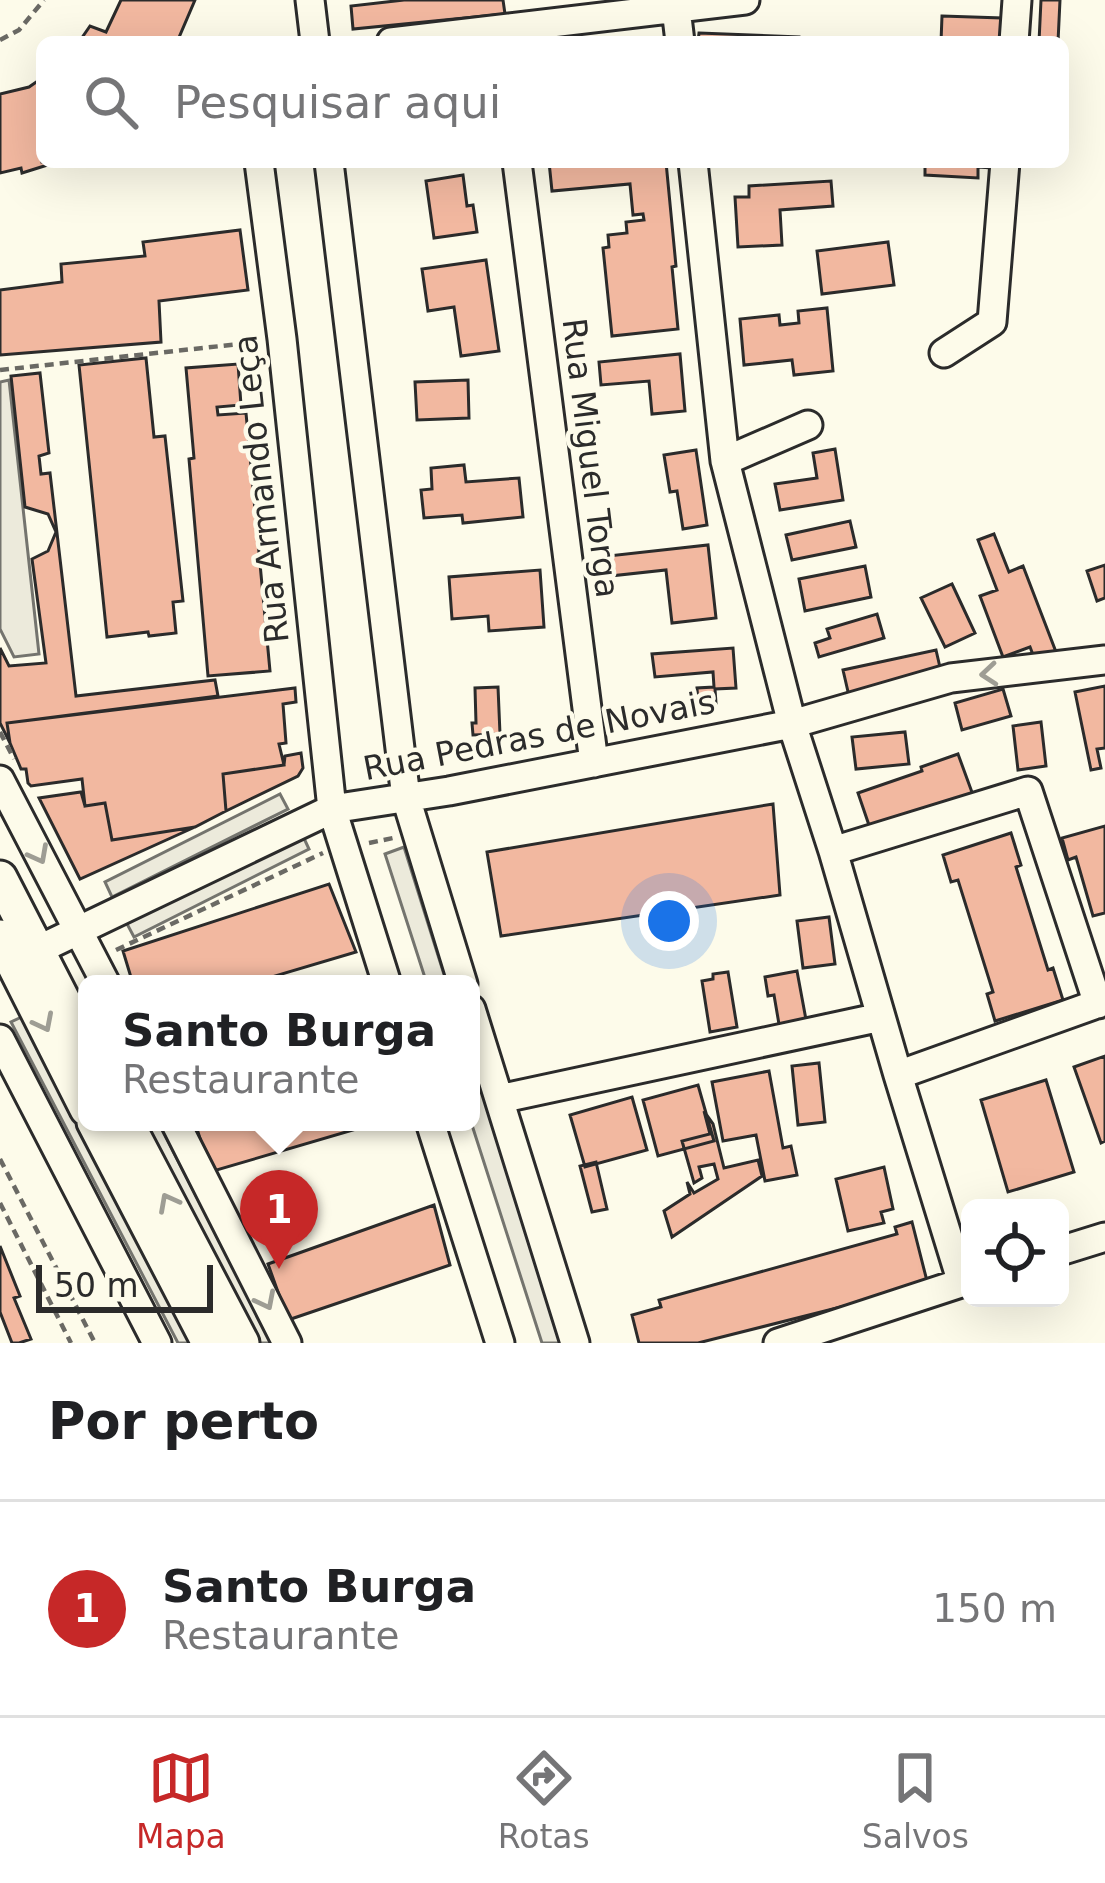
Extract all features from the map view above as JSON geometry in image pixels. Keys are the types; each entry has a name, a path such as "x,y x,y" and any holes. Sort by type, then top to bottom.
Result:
{"main road":[{"path":"0,878 17,950 78,1088"},
{"path":"17,950 78,1035"},
{"path":"99,1131 209,1343"},
{"path":"131,1131 242,1343"}],"street":[{"path":"310,0 314,36"},
{"path":"501,35 676,4 745,0"},
{"path":"1014,36 1017,0"},
{"path":"676,4 679,36"},
{"name":"Rua Armando Leça","path":"260,168 332,809 384,975"},
{"path":"330,168 406,798 461,975"},
{"name":"Rua Miguel Torga","path":"518,168 593,763"},
{"path":"694,168 725,461 792,724 961,1266"},
{"path":"944,353 992,322 1005,168"},
{"path":"725,461 808,425"},
{"name":"Rua Pedras de Novais","path":"17,950 78,930 332,809 792,724 951,678 1105,660"},
{"path":"0,780 101,975"},
{"path":"833,850 1028,790 1102,1002 898,1075"},
{"path":"499,1099 881,1017"},
{"path":"480,1038 575,1343"},
{"path":"0,1040 157,1343"},
{"path":"180,1131 287,1343"},
{"path":"433,1131 500,1343"},
{"path":"1069,1248 1105,1237"},
{"path":"778,1343 961,1283"}],"path":[{"path":"0,40 19,30 44,0"},
{"path":"0,370 234,344"},
{"path":"112,952 322,853 416,832"},
{"path":"0,1159 95,1343"},
{"path":"0,1203 71,1343"}],"shaded area":[{"path":"9,380 39,654 14,657 0,629 0,382"},
{"path":"280,794 288,809 112,897 105,882"},
{"path":"302,834 309,849 134,937 126,922"},
{"path":"404,847 444,975 424,975 385,854"},
{"path":"26,1015 78,1115 78,1131 86,1131 197,1343 178,1343 11,1022"},
{"path":"480,1085 563,1343 542,1343 474,1131 480,1131"},
{"path":"144,1131 163,1131 272,1343 253,1343"}],"building":[{"path":"121,0 195,0 180,36 83,36 90,26 106,32"},
{"path":"404,0 503,0 505,14 353,29 351,6"},
{"path":"1041,0 1060,0 1058,36 1039,36"},
{"path":"942,16 1002,18 1001,36 941,36"},
{"path":"699,33 774,36 699,36"},
{"path":"36,82 38,168 0,173 0,94"},
{"path":"550,168 667,168 678,329 612,336 603,248 609,247 608,235 627,233 626,222 644,220 643,214 633,215 630,184 552,191"},
{"path":"925,168 978,168 978,178 925,175"},
{"path":"463,175 477,232 434,238 426,181"},
{"path":"831,181 833,206 780,210 782,245 738,247 735,197 749,197 749,186"},
{"path":"240,230 248,290 159,301 161,342 0,355 0,290 62,282 61,264 145,256 143,242"},
{"path":"888,242 894,285 822,294 817,251"},
{"path":"486,260 499,351 461,356 454,307 428,311 422,269"},
{"path":"827,308 833,371 794,375 792,360 744,365 740,319 779,315 780,325 799,323 798,311"},
{"path":"680,354 685,411 652,414 649,381 601,385 599,362"},
{"path":"146,358 154,437 165,436 183,601 173,602 176,633 107,637 79,365"},
{"path":"238,364 241,405 217,407 218,415 246,413 270,671 208,676 186,368"},
{"path":"40,373 49,453 39,456 41,474 50,473 76,696 215,680 218,696 7,723 10,743 0,723 0,648 9,666 46,663 32,559 48,551 56,532 48,514 25,507 11,376"},
{"path":"468,380 469,418 417,420 415,382"},
{"path":"835,449 843,500 780,510 775,484 817,478 813,453"},
{"path":"696,450 707,525 683,529 677,491 670,492 664,455"},
{"path":"464,465 466,482 519,478 523,517 463,523 462,515 424,518 421,490 432,489 431,468"},
{"path":"850,521 856,547 792,560 786,535"},
{"path":"994,534 1009,572 1023,566 1056,652 1035,660 1030,647 1003,657 980,596 997,590 978,540"},
{"path":"708,545 716,618 672,623 666,570 610,576 608,556"},
{"path":"1105,565 1105,598 1097,601 1087,571"},
{"path":"865,566 871,597 805,611 799,579"},
{"path":"540,570 544,627 489,631 488,616 452,619 449,577"},
{"path":"952,584 975,633 945,647 921,598"},
{"path":"877,614 884,638 819,657 815,643 830,638 827,629"},
{"path":"733,648 736,688 715,689 716,703 698,704 697,688 714,687 713,672 655,677 652,654"},
{"path":"936,650 942,676 849,696 843,670"},
{"path":"1105,686 1105,748 1097,749 1101,768 1091,770 1075,692"},
{"path":"498,687 500,734 473,735 475,688"},
{"path":"295,688 296,702 283,704 286,743 279,744 284,765 223,774 226,811 195,827 112,840 105,803 85,806 82,779 31,786 10,743 7,723"},
{"path":"1003,689 1011,716 962,730 955,703"},
{"path":"1041,722 1046,766 1018,770 1013,726"},
{"path":"905,732 909,764 856,769 852,737"},
{"path":"301,753 303,768 298,776 226,811 223,774 284,765 285,756"},
{"path":"958,754 973,795 871,831 858,793"},
{"path":"81,792 85,806 105,803 112,840 195,827 80,879 39,798"},
{"path":"773,804 780,895 501,936 487,852"},
{"path":"1105,826 1105,913 1093,916 1076,857 1068,860 1062,838"},
{"path":"1011,833 1021,865 1016,867 1048,970 1053,968 1063,1000 995,1021 987,994 993,992 958,880 951,882 943,855"},
{"path":"329,884 356,952 278,975 130,975 123,951"},
{"path":"829,917 835,964 803,968 797,921"},
{"path":"797,971 807,1025 780,1030 774,995 768,996 765,977"},
{"path":"728,972 737,1027 710,1032 702,981"},
{"path":"1105,1056 1105,1141 1101,1143 1074,1067"},
{"path":"819,1063 825,1122 798,1125 792,1066"},
{"path":"769,1071 783,1148 791,1146 797,1175 765,1181 756,1135 723,1141 712,1082"},
{"path":"1046,1080 1074,1172 1008,1192 981,1100"},
{"path":"698,1085 714,1141 658,1156 643,1100"},
{"path":"632,1097 647,1150 585,1167 570,1115"},
{"path":"704,1111 713,1124 724,1168 758,1160 762,1176 672,1237 664,1211 690,1194 687,1182 694,1193 718,1179 714,1164 699,1167 702,1178 694,1183 682,1141 710,1134"},
{"path":"198,1131 349,1131 210,1172"},
{"path":"596,1162 607,1209 592,1212 580,1166"},
{"path":"884,1167 893,1209 881,1212 884,1223 848,1231 836,1179"},
{"path":"434,1205 450,1265 288,1320 268,1264"},
{"path":"912,1222 928,1285 698,1343 639,1343 632,1315 661,1307 659,1300 897,1234 895,1227"},
{"path":"0,1246 31,1339 19,1343 12,1343 0,1312"}],"place":[{"name":"Santo Burga","path":"279,1269"}]}
